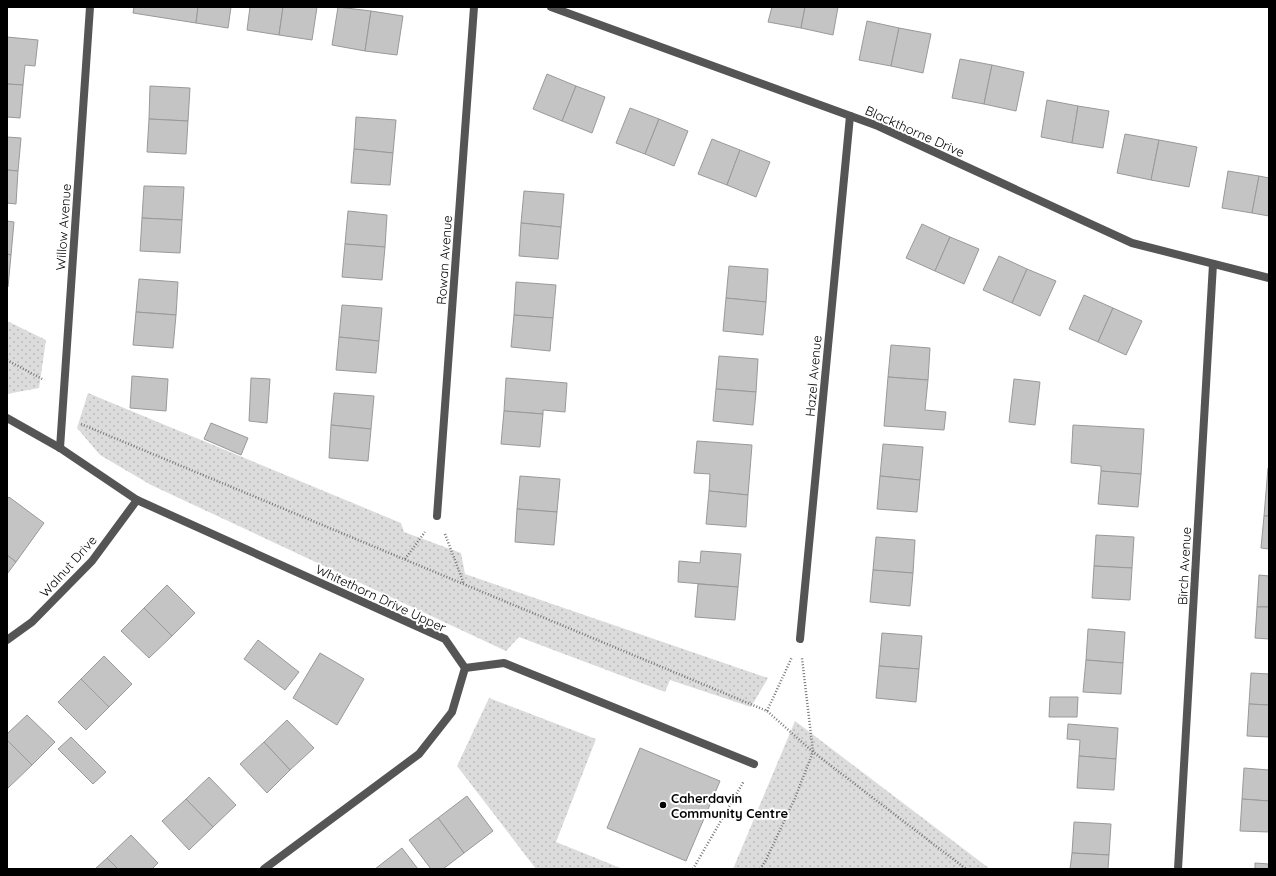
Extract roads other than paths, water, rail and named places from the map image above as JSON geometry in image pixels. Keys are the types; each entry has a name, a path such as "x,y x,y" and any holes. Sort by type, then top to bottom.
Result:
{"street":[{"name":"Willow Avenue","path":"60,448 90,7"},
{"name":"Rowan Avenue","path":"438,516 474,7"},
{"name":"Blackthorne Drive","path":"551,7 878,126 1132,243 1269,278"},
{"name":"Hazel Avenue","path":"800,639 850,116"},
{"name":"Birch Avenue","path":"1178,869 1214,264"},
{"name":"Whitethorn Drive Upper","path":"7,418 60,448 137,500 445,639 465,668"},
{"name":"Walnut Drive","path":"7,640 32,622 92,561 137,500"},
{"path":"264,869 419,754 452,712 465,668 504,663 754,764"}],"place":[{"name":"Caherdavin Community Centre","path":"663,805"}]}
